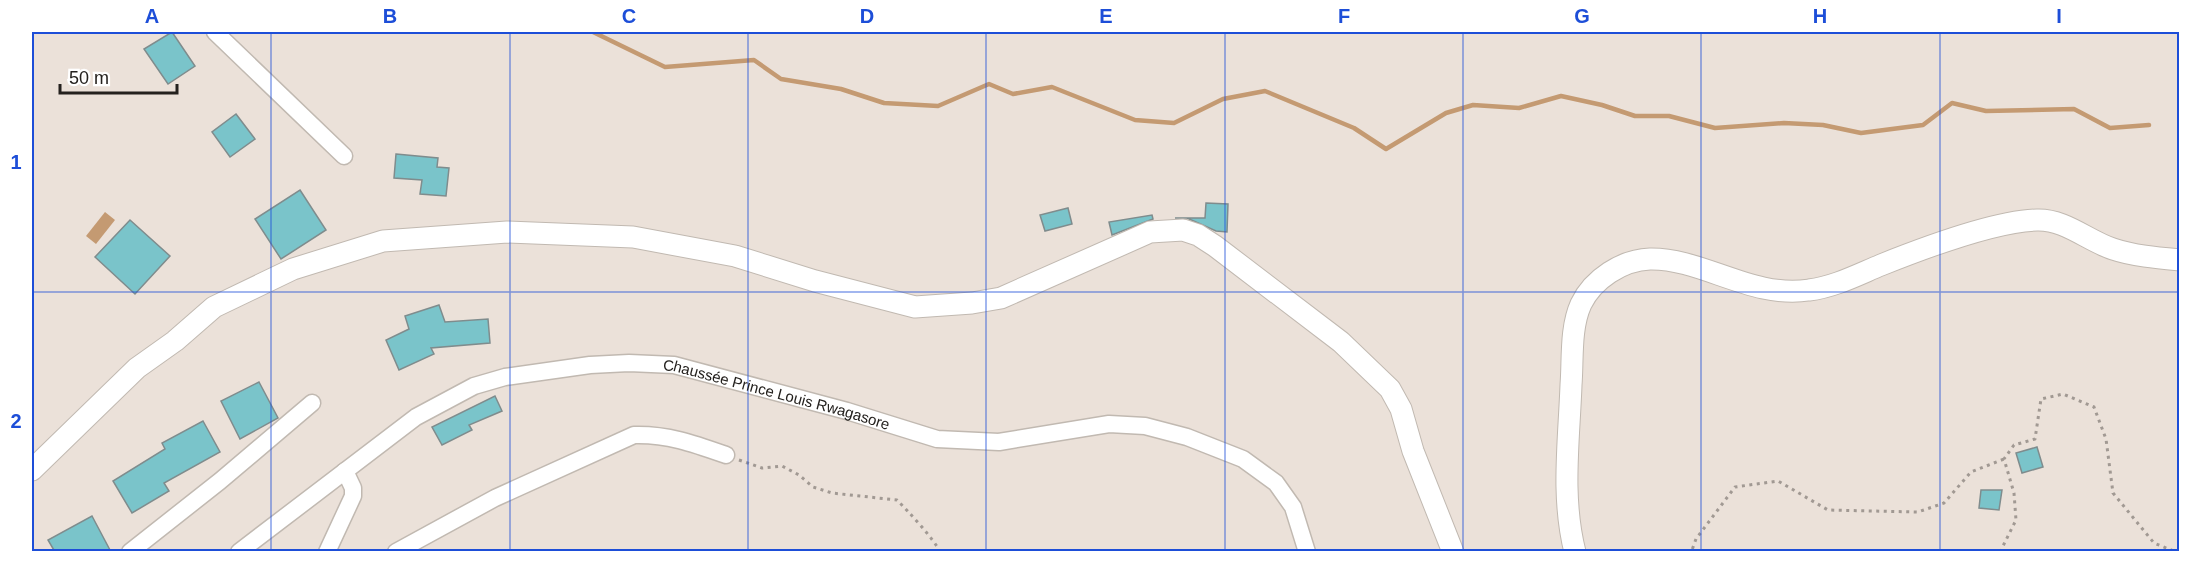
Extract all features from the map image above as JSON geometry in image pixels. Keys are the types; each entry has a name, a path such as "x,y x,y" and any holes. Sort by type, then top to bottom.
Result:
{"street":[{"path":"215,32 344,156"},
{"path":"1575,552 1566,483 1574,337 1581,305 1594,286 1609,273 1628,262 1651,259 1682,265 1751,286 1777,291 1806,291 1830,286 1906,255 1954,240 2007,225 2038,220 2061,225 2112,249 2180,260"},
{"path":"32,470 137,368 175,341 214,307 293,269 383,241 507,232 633,237 735,256 815,281 915,307 972,303 1001,298 1150,232 1183,230 1198,235 1215,246 1341,342 1390,389 1401,409 1413,451 1453,552"},
{"name":"Chaussée Prince Louis Rwagasore","path":"239,552 416,417 474,386 505,377 590,365 629,363 674,365 847,411 937,439 999,442 1109,424 1145,426 1187,437 1243,459 1276,483 1293,507 1307,552"},
{"path":"130,552 220,482 312,403"},
{"path":"396,552 495,498 634,435 657,434 683,439 726,455"},
{"path":"327,552 353,496 353,488 345,471"}],"path":[{"path":"1686,552 1692,550 1696,539 1735,487 1778,481 1828,510 1918,512 1944,503 1971,472 2004,459 2014,445 2035,439 2041,399 2063,394 2094,407 2106,439 2113,493 2154,543 2176,552"},
{"path":"726,455 762,468 782,466 799,474 813,487 831,493 897,500 919,528 936,542 940,552"},
{"path":"2000,552 2016,520 2014,493 2004,459"}],"shaded area":[{"path":"105,212 115,220 96,244 86,236"}],"building":[{"path":"172,32 195,66 168,84 144,49"},
{"path":"236,114 255,139 230,157 212,132"},
{"path":"396,154 438,158 437,167 449,168 446,196 420,194 422,180 394,178"},
{"path":"300,190 326,230 281,259 255,219"},
{"path":"1206,203 1228,204 1227,232 1216,231 1187,218 1205,218"},
{"path":"1068,208 1072,224 1045,231 1040,215"},
{"path":"1152,215 1153,219 1112,235 1109,222"},
{"path":"130,220 170,256 135,294 95,257"},
{"path":"439,305 445,322 488,319 490,343 431,348 434,354 399,370 386,340 409,329 405,316"},
{"path":"259,382 278,418 240,439 221,401"},
{"path":"495,396 502,411 469,425 472,430 442,445 432,427"},
{"path":"203,421 220,452 164,483 169,491 132,513 113,481 165,449 162,443"},
{"path":"2037,447 2043,467 2022,473 2016,453"},
{"path":"1981,490 2002,490 1999,510 1979,508"},
{"path":"92,516 111,552 55,552 48,540"}],"waterway":[{"path":"593,32 665,67 754,60 781,79 841,89 884,103 938,106 989,84 1013,94 1052,87 1135,120 1174,123 1223,99 1265,91 1354,128 1386,149 1446,113 1473,105 1519,108 1561,96 1602,105 1635,116 1669,116 1715,128 1784,123 1823,125 1861,133 1923,125 1952,103 1986,111 2074,109 2110,128 2149,125"}]}
